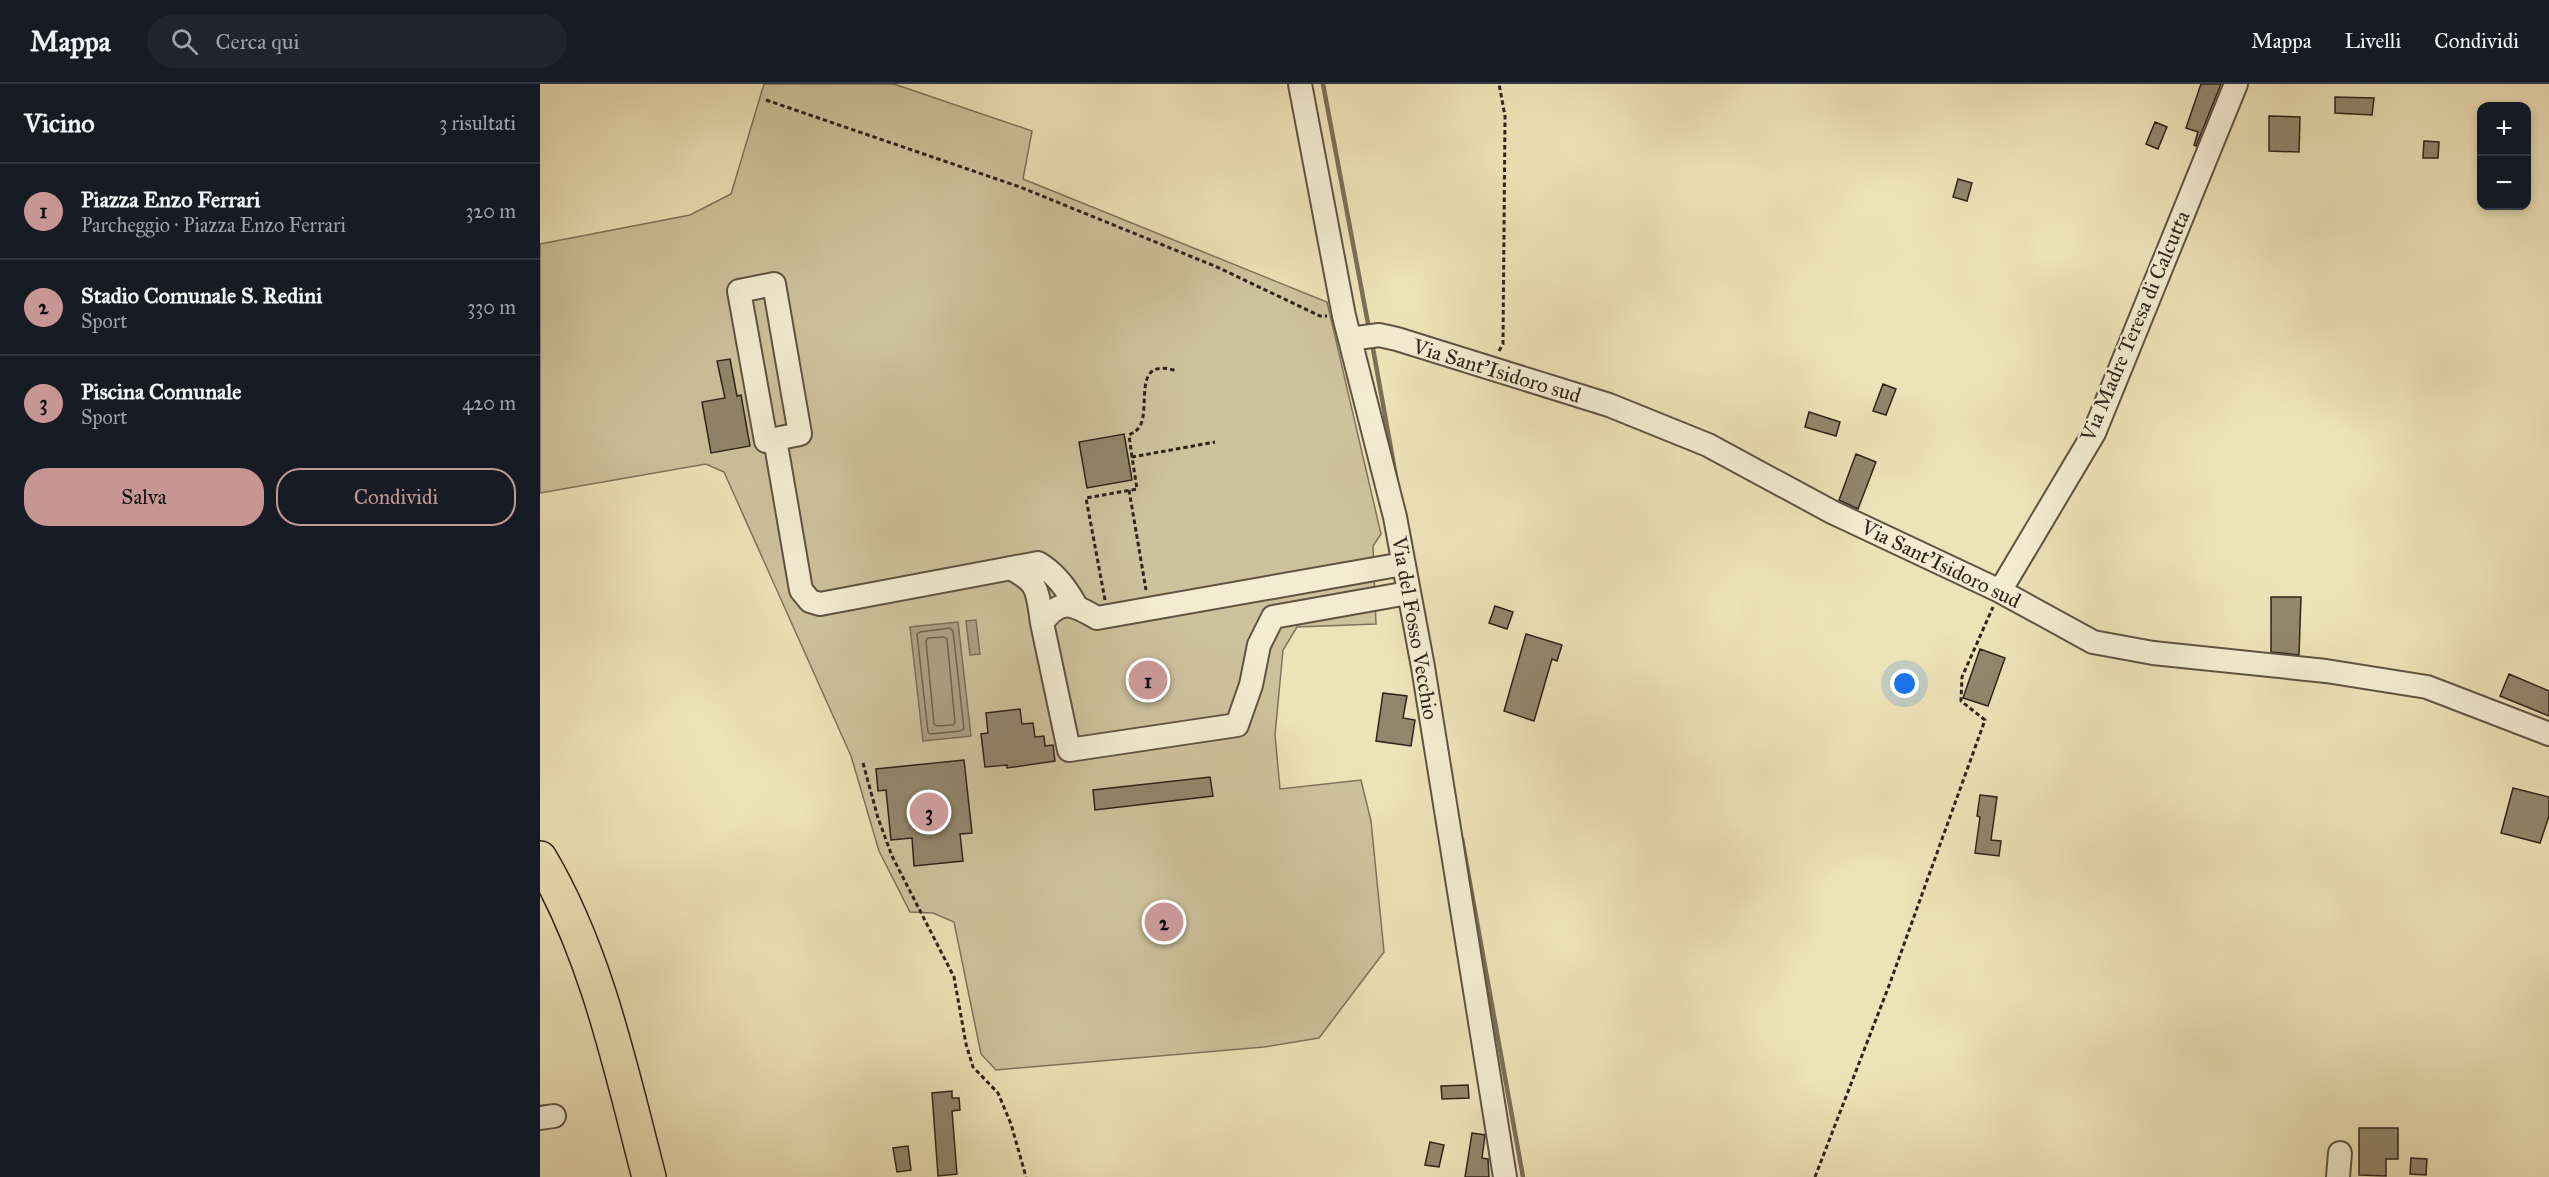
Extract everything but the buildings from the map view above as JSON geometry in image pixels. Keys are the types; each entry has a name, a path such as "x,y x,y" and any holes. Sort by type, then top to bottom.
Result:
{"highway":[{"path":"540,858 574,927 590,970 649,1177"},
{"path":"540,877 563,924 583,976 636,1177"}],"street":[{"name":"Via del Fosso Vecchio","path":"1300,84 1344,316 1364,337 1425,679 1505,1177"},
{"name":"Via Madre Teresa di Calcutta","path":"2000,591 2094,433 2236,84"},
{"path":"774,284 800,434 776,439 766,441 739,291 774,284"},
{"name":"Via Sant'Isidoro sud","path":"1364,337 1489,369 1609,405 1708,445 1832,512 2000,591 2093,642 2153,653 2326,671 2427,687 2549,735"},
{"path":"776,439 801,590 810,602 820,604 1038,563 1048,569 1070,594 1076,606"},
{"path":"1042,622 1050,613 1063,605 1076,606 1096,618 1403,564"},
{"path":"1010,568 1030,578 1038,597 1069,750 1237,725 1251,685 1258,645 1273,617 1263,590"},
{"path":"1273,617 1408,593"},
{"path":"2338,1177 2340,1153"}],"path":[{"path":"1489,369 1503,344 1504,116 1500,84"},
{"path":"766,100 1020,187 1217,267 1320,316 1344,316"},
{"path":"1108,616 1086,498 1137,489 1129,435 1137,431 1142,424 1144,387 1149,375 1157,369 1166,367 1177,371"},
{"path":"1132,457 1215,442"},
{"path":"1128,490 1150,609"},
{"path":"1815,1177 1890,983 1985,720 1961,701 1962,677 2000,591"},
{"path":"863,763 878,818 892,856 954,977 966,1044 973,1067 998,1093 1011,1124 1026,1177"}],"shaded area":[{"path":"764,84 894,84 1032,131 1023,179 1327,302 1381,534 1373,546 1376,624 1297,627 1283,650 1275,735 1280,789 1361,780 1371,821 1384,952 1319,1038 1264,1047 996,1070 981,1054 954,922 933,913 910,912 879,851 851,756 724,472 706,464 540,493 540,244 690,215 731,194"}],"water":[{"path":"976,620 980,654 970,655 966,621"},
{"path":"958,622 971,736 923,741 910,627"}],"waterway":[{"path":"1323,84 1369,329"},
{"path":"1372,343 1396,477"},
{"path":"1462,839 1523,1177"}],"place":[{"name":"Piazza Enzo Ferrari","path":"1148,680"},
{"name":"Piscina Comunale","path":"929,812"},
{"name":"Stadio Comunale S. Redini","path":"1164,922"}]}
